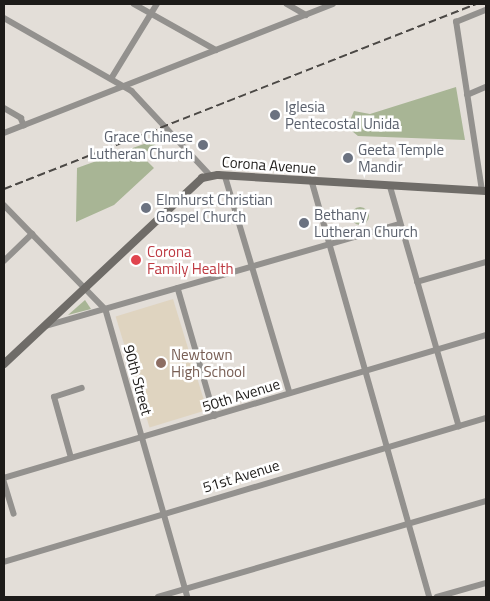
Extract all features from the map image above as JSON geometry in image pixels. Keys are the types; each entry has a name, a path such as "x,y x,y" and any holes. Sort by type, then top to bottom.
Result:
{"street":[{"path":"134,4 216,50"},
{"path":"111,79 157,4"},
{"path":"287,4 306,15"},
{"path":"4,133 333,4"},
{"path":"484,191 483,174 467,95 456,22 486,10"},
{"path":"4,18 123,86 170,130 210,175"},
{"path":"467,95 486,87"},
{"path":"4,108 22,118 24,125"},
{"name":"Corona Avenue","path":"4,364 198,180 210,175 484,191"},
{"path":"225,175 290,393"},
{"path":"312,181 327,245 430,597"},
{"path":"390,186 459,426"},
{"name":"90th Street","path":"4,205 106,310 162,513 188,597"},
{"path":"41,328 400,224"},
{"path":"4,261 32,234"},
{"path":"418,282 486,262"},
{"path":"178,288 215,416"},
{"name":"50th Avenue","path":"4,479 486,335"},
{"path":"71,458 54,396 82,388"},
{"name":"51st Avenue","path":"4,562 386,446 486,418"},
{"path":"4,479 14,513"},
{"path":"158,597 486,501"},
{"path":"437,597 486,583"}],"shaded area":[{"name":"Newtown High School","path":"173,299 207,410 150,427 116,317"}],"green space":[{"path":"456,87 465,140 358,136 347,127 354,111 370,114"},
{"path":"155,140 157,143 142,156 154,168 114,205 76,222 77,168"},
{"path":"360,207 366,210 369,216 366,222 360,225 354,222 351,216 354,210"},
{"path":"85,300 91,309 68,315"}],"railway":[{"path":"4,189 476,4"}],"place":[{"name":"Iglesia Pentecostal Unida","path":"275,115"},
{"name":"Grace Chinese Lutheran Church","path":"203,145"},
{"name":"Geeta Temple Mandir","path":"348,158"},
{"name":"Elmhurst Christian Gospel Church","path":"146,208"},
{"name":"Bethany Lutheran Church","path":"304,223"},
{"name":"Corona Family Health","path":"136,260"},
{"name":"Newtown High School","path":"161,363"}]}
